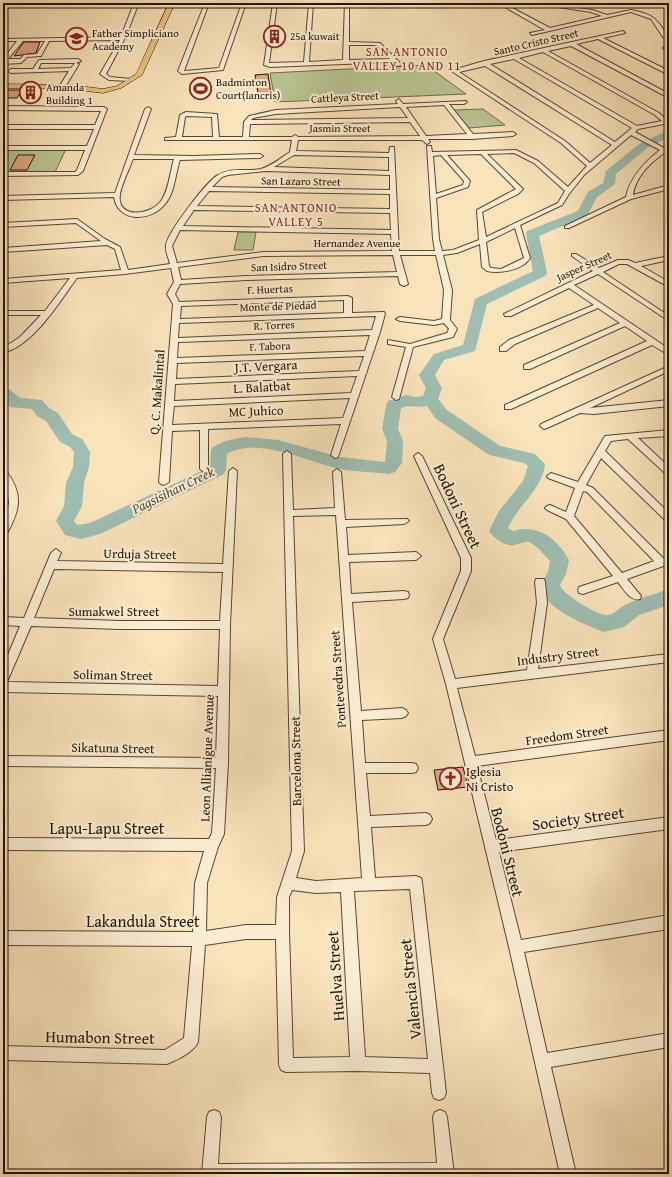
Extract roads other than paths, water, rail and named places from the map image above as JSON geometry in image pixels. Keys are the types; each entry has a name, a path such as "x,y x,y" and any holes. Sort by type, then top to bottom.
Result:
{"main road":[{"path":"3,86 62,87 103,91 119,87 139,75 172,3"}],"street":[{"path":"129,80 109,78 103,74 123,38 138,3"},
{"path":"207,3 181,71 184,73 221,69 244,3"},
{"path":"275,3 266,64 306,64 393,60"},
{"path":"306,64 311,3"},
{"path":"346,62 347,3"},
{"path":"500,3 549,30"},
{"path":"533,3 592,11 608,17"},
{"path":"631,5 631,11"},
{"path":"532,34 631,11 644,14 656,22 662,34 669,39"},
{"path":"658,25 665,24"},
{"name":"Santo Cristo Street","path":"590,166 563,142 456,72 457,70 484,63 623,32"},
{"path":"3,40 123,38"},
{"path":"599,38 669,73"},
{"path":"3,62 21,61 26,56 39,55 48,39"},
{"path":"3,62 21,40"},
{"path":"346,43 378,44 399,65"},
{"path":"572,44 669,96"},
{"path":"543,50 667,120"},
{"path":"514,57 633,130 648,141 667,148 635,178 630,190 630,198"},
{"path":"36,70 39,62 78,61 62,87"},
{"path":"484,63 616,145"},
{"path":"11,71 73,69"},
{"name":"Cattleya Street","path":"247,122 251,117 290,110 400,103 464,102"},
{"path":"391,342 410,346 450,335 452,332 451,325 446,320 448,290 436,239 434,197 428,143 400,103"},
{"path":"445,103 472,137"},
{"path":"3,108 104,109 80,171 76,174 3,174"},
{"path":"148,109 132,157 117,195 118,207 128,215 149,213 159,207 164,201 177,158"},
{"path":"179,139 182,116 193,114 215,115 216,139"},
{"path":"246,138 247,122 413,120"},
{"name":"Hernandez Avenue","path":"3,280 125,272 263,254 396,254 455,252 517,225 560,204 567,190 590,166 633,130 667,120"},
{"path":"3,127 97,127"},
{"name":"Jasmin Street","path":"167,139 295,137 392,143 428,143 472,137 513,134"},
{"path":"293,153 295,137"},
{"path":"392,143 394,232 396,254 404,284"},
{"path":"3,148 89,148"},
{"path":"430,154 514,151 522,153 530,156 567,190"},
{"path":"482,152 520,189 516,194 479,211 486,267 489,270 502,271 525,261 527,254 517,225"},
{"path":"266,169 293,153 392,155"},
{"path":"434,197 466,186 467,181 443,154"},
{"path":"132,157 177,158 260,156"},
{"path":"178,282 169,246 170,239 208,189 221,176 239,171 266,169 393,173"},
{"path":"568,227 630,198 669,187"},
{"name":"San Lazaro Street","path":"208,189 394,192"},
{"path":"3,198 117,195"},
{"path":"194,208 394,211"},
{"path":"3,224 77,221 108,243 118,248 125,272"},
{"path":"178,228 394,232"},
{"path":"3,250 108,243"},
{"path":"574,255 669,319"},
{"path":"636,266 669,258"},
{"name":"Jasper Street","path":"508,314 597,270 618,262 628,262 667,281"},
{"name":"San Isidro Street","path":"178,282 246,278 401,274"},
{"path":"3,351 11,348 25,338 75,276"},
{"name":"Q. C. Makalintal","path":"164,482 177,304 173,300 171,294 178,282"},
{"path":"569,285 669,353"},
{"name":"F. Huertas","path":"177,304 348,298 348,315"},
{"path":"503,348 512,342 600,306"},
{"path":"3,313 46,313"},
{"name":"Monte de Piedad","path":"175,321 381,314 376,332"},
{"path":"400,319 434,323 446,320"},
{"path":"430,341 434,323"},
{"path":"527,367 626,324"},
{"path":"335,455 376,332"},
{"name":"R. Torres","path":"174,340 376,332"},
{"path":"508,407 652,342"},
{"path":"396,397 410,346"},
{"name":"F. Tabora","path":"173,361 369,353"},
{"path":"544,426 669,368"},
{"name":"J.T. Vergara","path":"171,382 362,373"},
{"name":"L. Balatbat","path":"170,404 354,396"},
{"path":"579,410 594,411 668,404"},
{"name":"MC Juhico","path":"168,428 346,421"},
{"path":"204,426 204,469"},
{"path":"569,517 581,485 608,438 669,433"},
{"path":"630,436 669,472"},
{"path":"600,452 669,519"},
{"name":"Barcelona Street","path":"287,454 290,513 298,851 283,897 282,932 286,1065 358,1064"},
{"name":"Bodoni Street","path":"418,456 466,558 466,570 438,639 451,684 516,947 568,1174"},
{"name":"Leon Allianigue Avenue","path":"191,1042 199,940 201,883 212,845 218,834 222,763 222,691 227,568 233,472"},
{"name":"Pontevedra Street","path":"337,472 369,884"},
{"path":"3,473 13,492 16,503 3,533"},
{"path":"551,476 581,485 590,490 666,562 583,590"},
{"path":"550,508 569,517 636,596"},
{"path":"290,513 340,511"},
{"path":"342,524 404,521"},
{"path":"3,680 52,566 56,553"},
{"path":"344,559 416,556"},
{"name":"Urduja Street","path":"52,566 227,568"},
{"path":"532,673 542,603 540,582"},
{"path":"347,598 404,594"},
{"name":"Sumakwel Street","path":"3,622 27,624 225,625"},
{"name":"Industry Street","path":"451,684 532,673 669,658"},
{"name":"Soliman Street","path":"3,687 222,691"},
{"path":"355,716 402,713"},
{"name":"Freedom Street","path":"470,762 669,735"},
{"name":"Sikatuna Street","path":"3,761 222,763"},
{"path":"359,768 412,768"},
{"path":"363,822 426,819"},
{"name":"Society Street","path":"491,848 669,823"},
{"name":"Lapu-Lapu Street","path":"3,844 212,845"},
{"name":"Valencia Street","path":"369,884 416,882 439,1093"},
{"path":"288,883 316,887 369,884"},
{"name":"Huelva Street","path":"346,885 358,1064"},
{"path":"516,947 669,922"},
{"name":"Lakandula Street","path":"3,938 199,940 246,932 282,932"},
{"path":"541,1061 669,1040"},
{"name":"Humabon Street","path":"3,1053 167,1057 191,1042"},
{"path":"358,1064 435,1066"},
{"path":"214,1117 210,1173 446,1172 440,1117"}],"waterway":[{"name":"Pagsisihan Creek","path":"430,399 434,388 427,375 439,357 470,348 480,302 540,273 532,234 583,213 592,195 609,184 610,173 643,146 669,133"},
{"name":"Pagsisihan Creek","path":"3,391 16,403 36,404 43,412 52,417 66,438 76,443 82,452 81,467 75,483 73,506 65,521 71,530 81,532 94,529 218,470 219,451 231,445 245,442 278,446 340,463 389,468 394,463 395,441 390,429 394,405 406,400 412,402 424,402 430,399"},
{"name":"Pagsisihan Creek","path":"430,399 441,414 495,451 529,458 537,464 534,478 511,508 498,531 512,539 527,535 534,536 550,548 560,560 557,574 550,584 552,593 568,606 604,624 617,621 632,610 669,597"}],"place":[{"name":"25a kuwait","path":"275,36"},
{"name":"Father Simpliciano Academy","path":"76,39"},
{"name":"Badminton Court(lancris)","path":"200,88"},
{"name":"Amanda Building 1","path":"31,93"},
{"name":"Iglesia Ni Cristo","path":"451,778"}],"district":[{"name":"SAN ANTONIO VALLEY 10 AND 11","path":"407,58"},
{"name":"SAN ANTONIO VALLEY 5","path":"296,214"}]}
